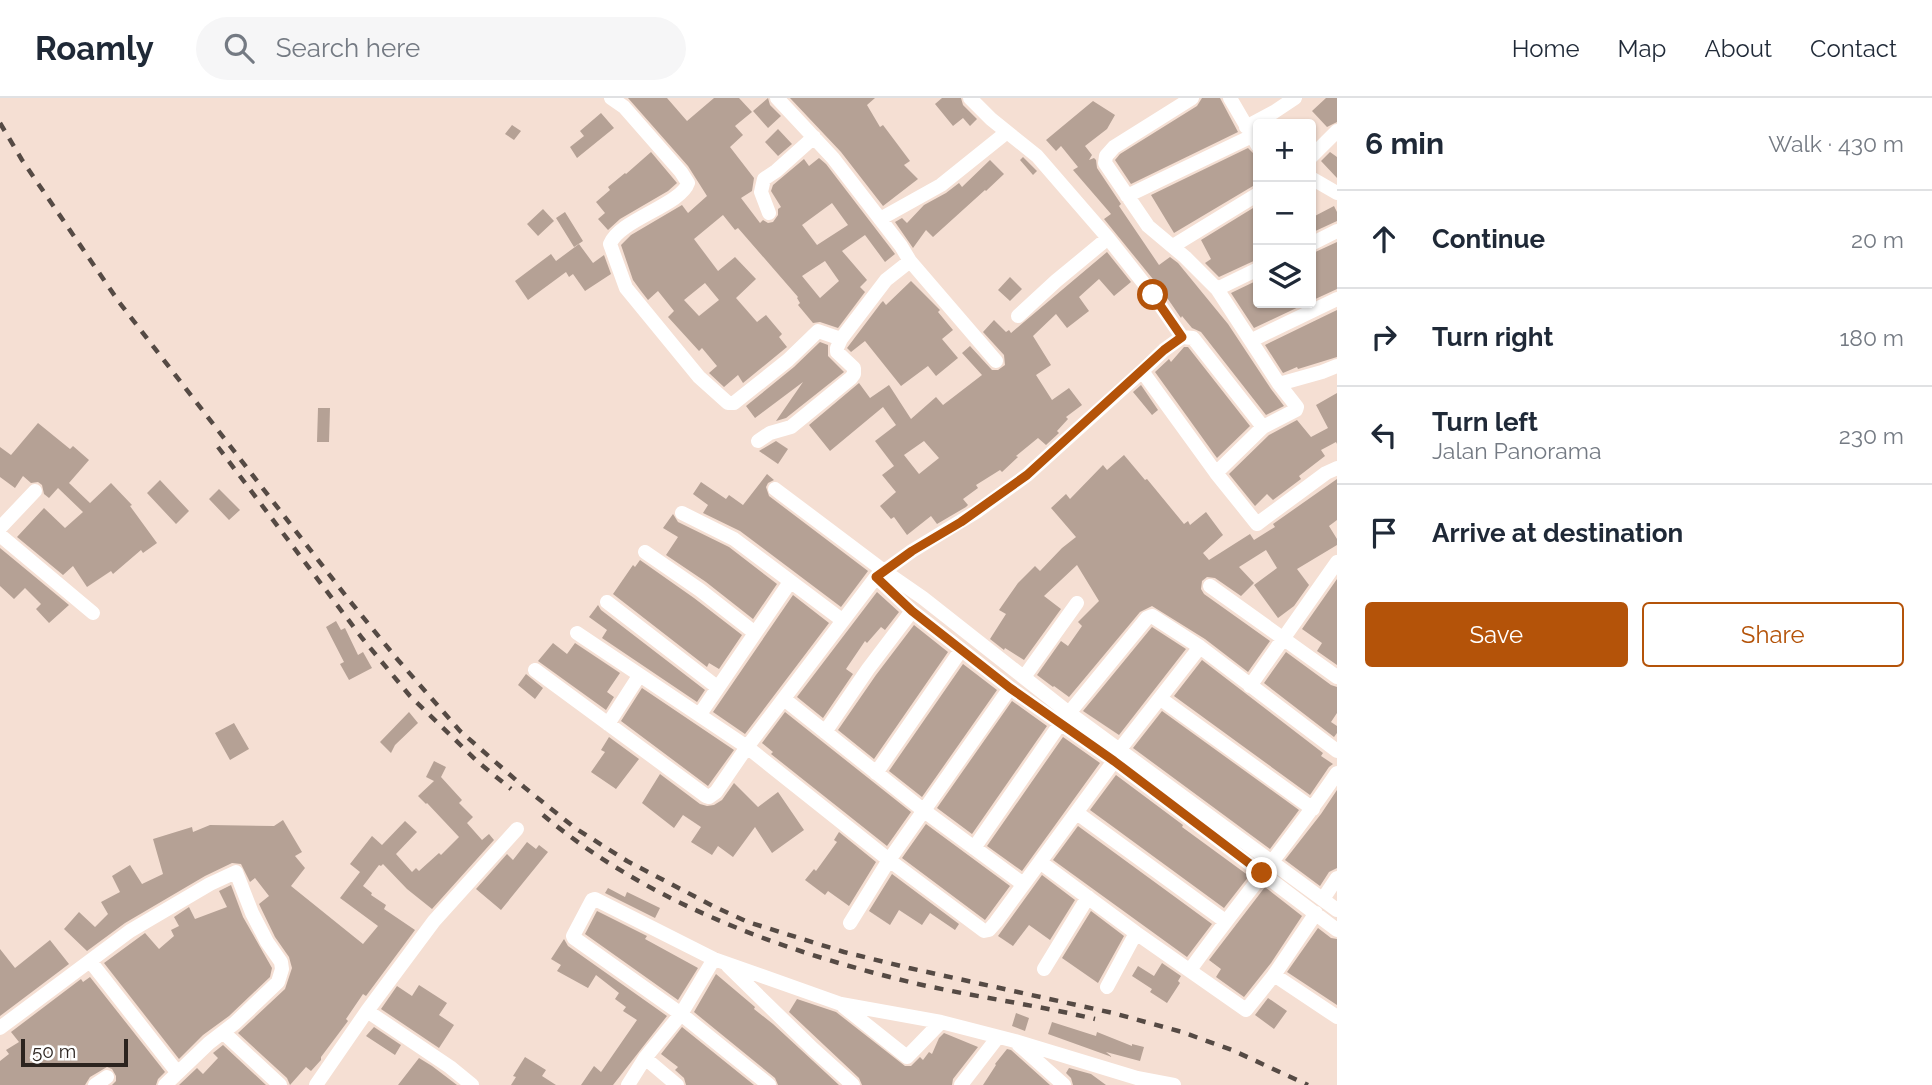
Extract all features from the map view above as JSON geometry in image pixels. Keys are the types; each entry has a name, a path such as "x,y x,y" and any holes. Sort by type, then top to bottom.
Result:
{"street":[{"path":"611,98 629,103 688,183 655,211 622,229 610,244 626,288 699,377 727,403 734,403 788,360 818,331 841,339"},
{"path":"970,98 1037,156 1108,238 1182,337"},
{"path":"1192,98 1109,151 1105,163 1148,226 1217,289 1297,407 1263,427 1216,473"},
{"path":"1230,98 1252,136"},
{"path":"1126,196 1252,136 1274,112 1295,98"},
{"path":"782,100 880,219 910,261 996,361"},
{"path":"1316,152 1337,131"},
{"path":"880,219 941,186 1007,132"},
{"path":"769,213 761,192 764,179 814,137"},
{"path":"1316,181 1337,193"},
{"path":"1173,246 1253,197"},
{"path":"1316,242 1337,231"},
{"path":"1018,316 1108,238"},
{"path":"758,441 770,433 791,427 851,378 854,368 836,348 886,280 910,261"},
{"path":"1217,289 1253,271"},
{"path":"1252,340 1337,299"},
{"path":"535,670 709,797 716,792 842,620 880,574 1027,475 1164,350 1182,337 1193,338 1263,427"},
{"path":"1279,384 1337,366"},
{"path":"1142,371 1216,473 1257,524 1326,473 1337,468"},
{"path":"1322,372 1337,382"},
{"path":"775,489 880,574 922,598 1024,677 1065,718"},
{"path":"0,528 35,491"},
{"path":"682,513 734,540 842,620"},
{"path":"0,535 93,613"},
{"path":"645,552 755,633"},
{"path":"1250,686 1337,562"},
{"path":"880,574 912,611 1010,688 1065,718 1235,834 1266,868 1337,930"},
{"path":"700,714 790,582"},
{"path":"1210,586 1336,676"},
{"path":"607,602 717,687"},
{"path":"1024,677 1077,603"},
{"path":"825,732 912,611"},
{"path":"974,848 1065,718 1147,618 1156,617 1200,647 1337,751"},
{"path":"577,633 747,747 889,860 984,931 989,930 996,922 1117,755 1200,647"},
{"path":"876,773 961,650"},
{"path":"608,724 639,676"},
{"path":"850,923 923,810 1010,688"},
{"path":"784,699 923,810 1023,884"},
{"path":"1161,699 1313,809"},
{"path":"1190,970 1313,809 1337,773"},
{"path":"1077,813 1225,921"},
{"path":"316,1085 434,921 517,829"},
{"path":"1040,862 1246,1010 1274,975 1316,913"},
{"path":"1266,868 1323,899 1337,910"},
{"path":"0,1028 130,931 236,872 252,913 281,962 278,982 165,1085"},
{"path":"1323,899 1337,878"},
{"path":"1044,969 1088,897"},
{"path":"769,1085 681,1014 573,938 592,900 595,899 719,961 841,1004 941,1022 1015,1041 1142,1082 1174,1085"},
{"path":"1107,987 1136,933"},
{"path":"90,961 177,1072"},
{"path":"628,1085 645,1058 719,961"},
{"path":"719,961 853,1085"},
{"path":"1274,975 1337,1017"},
{"path":"841,1004 907,1058 941,1022"},
{"path":"367,1011 472,1085"},
{"path":"224,1033 280,1085"},
{"path":"968,1083 998,1037"},
{"path":"1015,1041 1064,1085"},
{"path":"645,1058 677,1085"}],"building":[{"path":"628,98 667,98 687,121 714,98 739,98 752,112 735,126 743,135 730,147 754,178 752,191 741,198 760,223 763,220 773,222 781,207 771,191 773,185 804,159 809,166 819,158 895,254 885,262 865,235 842,251 867,280 860,287 865,292 838,328 820,322 813,323 798,305 798,297 738,228 735,230 723,215 694,239 718,271 735,257 756,279 736,298 757,322 766,315 782,334 779,337 787,347 743,383 738,375 724,387 709,373 717,366 702,348 699,351 668,317 674,311 658,291 648,300 633,280 621,245 631,235 682,205 688,213 707,196 688,166","holes":["832,203 848,225 817,245 802,225","825,261 839,281 820,298 802,276","705,283 719,300 699,316 684,300"]},
{"path":"768,98 770,105 781,116 768,128 753,111"},
{"path":"790,98 875,98 867,105 880,127 883,125 910,161 904,165 918,179 883,206 841,152"},
{"path":"942,98 961,98 963,105 977,119 970,126 963,118 953,126 935,104"},
{"path":"1202,98 1220,98 1238,132 1131,184 1115,160 1120,154 1197,106"},
{"path":"1326,98 1337,98 1337,122 1327,127 1312,111"},
{"path":"1093,101 1115,115 1107,129 1085,146 1092,155 1089,160 1096,160 1097,168 1121,204 1119,206 1159,265 1170,257 1178,263 1228,324 1284,406 1266,415 1201,332 1192,328 1182,316 1181,318 1104,219 1111,214 1073,170 1078,167 1061,146 1056,151 1046,140"},
{"path":"601,113 614,128 577,158 570,147 584,136 580,131"},
{"path":"512,125 521,131 514,140 505,134"},
{"path":"778,129 792,144 778,156 765,142"},
{"path":"1248,148 1253,153 1253,186 1174,233 1151,195"},
{"path":"651,152 677,183 620,219 608,230 598,219 605,213 596,202 610,190 608,187"},
{"path":"1330,152 1337,157 1337,178 1321,161"},
{"path":"1023,157 1037,171 1033,175 1020,160"},
{"path":"990,160 1004,174 933,237 926,230 913,248 895,222 902,218 907,223 924,205 959,183 962,187"},
{"path":"1334,206 1337,221 1316,231 1316,215"},
{"path":"1253,208 1253,261 1219,277 1205,263 1211,259 1201,240"},
{"path":"543,209 554,221 538,236 527,224"},
{"path":"565,212 583,241 574,247 556,218"},
{"path":"1337,242 1337,289 1316,299 1316,252"},
{"path":"579,244 593,263 604,255 611,274 585,291 573,274 569,277 566,272 528,300 515,281 551,254 556,261"},
{"path":"1107,252 1131,282 1114,296 1099,279 1079,297 1089,311 1067,328 1056,314 1033,336 1051,365 1036,375 1052,400 1069,388 1082,405 1066,417 1068,419 1057,431 1059,433 1046,445 1038,438 1002,472 1000,470 976,485 978,488 963,499 968,505 966,507 937,524 931,516 907,535 894,517 891,519 880,506 896,492 882,475 894,466 875,441 896,425 883,407 830,451 809,425 859,383 870,398 889,385 911,419 936,397 943,405 982,375 962,353 970,346 992,370 998,370 1005,365 1004,355 983,332 994,320 1006,332 1009,330 1011,333","holes":["924,441 939,458 919,474 904,455"]},
{"path":"1010,277 1022,289 1010,301 998,290"},
{"path":"911,281 940,310 938,312 953,330 942,339 958,358 936,376 928,366 901,386 865,341 851,352 847,348 881,303 883,301 886,305"},
{"path":"1253,282 1253,308 1296,308 1254,328 1231,293"},
{"path":"1337,310 1337,357 1283,373 1265,345"},
{"path":"820,342 828,345 828,356 844,372 786,418 776,421 803,382 755,418 746,406"},
{"path":"1184,347 1188,347 1250,426 1217,458 1155,372 1169,359 1171,362"},
{"path":"1141,385 1158,410 1152,415 1133,392"},
{"path":"1337,393 1337,444 1336,442 1321,450 1325,456 1299,476 1301,479 1273,500 1267,494 1255,506 1229,474 1269,435 1297,420 1311,437 1328,428 1316,405"},
{"path":"318,408 330,408 329,442 317,442"},
{"path":"38,423 70,449 73,446 89,460 69,483 90,503 111,483 132,505 130,506 157,543 143,553 141,550 113,574 111,571 87,587 73,566 63,575 17,537 44,508 65,528 83,512 58,488 49,498 38,482 31,483 23,476 15,488 0,477 0,447 11,455"},
{"path":"776,441 788,449 778,464 759,451"},
{"path":"1124,455 1184,524 1188,521 1190,525 1206,512 1223,535 1203,553 1209,560 1250,534 1254,540 1275,527 1273,524 1337,479 1337,520 1329,526 1337,539 1337,545 1297,569 1309,585 1294,606 1278,618 1254,585 1277,568 1266,550 1239,567 1254,583 1241,596 1215,578 1207,577 1202,581 1201,589 1204,594 1270,641 1248,672 1205,639 1152,606 1140,612 1069,697 1053,687 1037,675 1061,641 1068,646 1082,626 1078,622 1099,601 1077,565 1044,596 1061,609 1024,660 990,639 1006,614 999,610 1018,583 1035,566 1040,571 1076,537 1051,508 1066,494 1070,499 1103,465 1107,470"},
{"path":"767,474 774,480 766,487 769,496 868,571 841,607 740,531 703,513 708,505 693,494 701,482 726,499 729,495 743,505"},
{"path":"160,480 189,511 176,524 147,493"},
{"path":"219,489 240,510 229,520 209,499"},
{"path":"673,514 678,522 729,547 777,584 753,619 666,555 678,537 663,528"},
{"path":"0,548 69,605 49,623 36,609 41,604 25,588 14,599 0,586"},
{"path":"640,560 742,635 719,669 709,663 707,667 613,594 633,565 635,567"},
{"path":"1337,579 1337,665 1317,651 1322,643 1302,629"},
{"path":"877,592 899,612 885,630 881,627 867,643 865,641 846,669 853,674 823,718 797,697"},
{"path":"793,595 829,623 745,734 713,712"},
{"path":"598,605 705,690 697,702 602,638 607,630 589,617"},
{"path":"336,621 341,630 345,628 358,655 363,652 372,668 349,680 340,664 344,662 326,627"},
{"path":"914,625 948,652 874,759 838,730"},
{"path":"1152,627 1186,649 1119,735 1083,711"},
{"path":"553,643 567,654 575,643 620,673 607,692 614,697 606,710 538,661"},
{"path":"1286,652 1337,687 1337,713 1331,722 1337,726 1334,737 1264,683"},
{"path":"1202,660 1323,753 1321,756 1333,764 1310,795 1174,696"},
{"path":"963,664 997,690 922,797 889,771"},
{"path":"526,674 543,688 535,699 518,685"},
{"path":"642,688 734,750 708,786 621,721"},
{"path":"1012,701 1047,726 972,834 937,808"},
{"path":"1162,711 1299,810 1270,849 1133,748"},
{"path":"409,712 418,723 395,745 391,753 380,742"},
{"path":"785,712 911,812 887,846 771,754 773,752 762,743"},
{"path":"234,723 249,749 230,760 215,733"},
{"path":"609,737 639,759 616,789 591,772 605,752 601,750"},
{"path":"1063,737 1100,763 1022,871 987,846"},
{"path":"434,761 446,767 441,777 462,800 459,803 473,817 467,823 482,840 489,834 494,840 432,909 407,889 383,864 379,865 363,886 386,905 384,909 415,930 366,996 363,994 321,1060 311,1071 306,1067 290,1085 287,1078 238,1033 285,989 292,968 289,957 275,937 259,904 269,896 255,878 250,882 241,864 232,863 205,876 125,923 87,951 64,929 79,912 95,927 108,914 101,902 120,892 112,876 130,865 142,884 163,874 153,839 192,827 193,832 210,825 274,826 283,820 302,852 295,856 305,868 291,886 363,944 378,926 340,898 360,872 350,864 372,836 382,845 405,821 417,832 396,854 412,872 416,868 419,871 439,853 441,855 459,837 418,796 434,781 426,777"},
{"path":"660,774 700,804 707,806 722,800 734,783 758,807 778,792 804,830 772,853 755,827 733,857 718,846 712,855 691,842 701,827 683,815 674,828 642,803"},
{"path":"1116,775 1249,876 1224,908 1090,810"},
{"path":"1337,790 1337,868 1329,872 1320,886 1285,860"},
{"path":"926,824 1010,886 985,920 902,858"},
{"path":"1078,826 1212,924 1187,957 1053,860"},
{"path":"839,832 876,862 849,906 828,891 825,895 805,880 814,869 816,871 837,842 834,840"},
{"path":"527,842 536,849 539,845 548,852 501,910 476,889 507,854 513,860"},
{"path":"892,874 959,924 955,930 930,913 922,925 899,910 890,925 869,911"},
{"path":"1042,875 1075,900 1050,940 1029,925 1013,946 998,936"},
{"path":"231,885 243,917 272,968 270,977 179,1059 104,963 145,933 159,949 174,936 171,930 179,926 174,917 189,907 195,919 227,907 219,891"},
{"path":"1265,887 1302,916 1271,963 1244,997 1216,977 1221,969 1209,960"},
{"path":"608,888 625,897 627,892 660,908 655,918 605,893"},
{"path":"597,911 647,936 645,939 698,968 678,1000 585,934"},
{"path":"1091,911 1124,936 1098,983 1062,958"},
{"path":"1318,928 1331,938 1337,939 1337,1005 1287,972"},
{"path":"564,939 568,946 667,1016 613,1085 581,1085 594,1066 601,1072 637,1020 623,1011 626,1007 615,999 619,993 596,975 588,988 557,971 561,965 551,959"},
{"path":"50,940 69,964 0,1016 0,949 15,968"},
{"path":"1162,963 1181,976 1178,981 1180,983 1167,1003 1132,976 1138,966 1154,976"},
{"path":"716,974 839,1085 778,1085 775,1078 694,1012"},
{"path":"90,977 165,1072 156,1085 112,1085 116,1076 112,1069 107,1067 90,1077 85,1085 0,1085 0,1061 9,1054 6,1050 19,1042 11,1032 81,979 83,982"},
{"path":"419,985 447,1003 439,1015 454,1025 439,1048 381,1009 397,986 412,996"},
{"path":"1268,998 1287,1011 1274,1029 1255,1015"},
{"path":"797,999 836,1012 905,1066 911,1066 920,1057 923,1060 929,1052 932,1054 944,1033 978,1047 953,1079 952,1085 862,1085 859,1078 789,1012"},
{"path":"1016,1013 1029,1018 1025,1031 1012,1026"},
{"path":"1052,1022 1096,1036 1097,1032 1132,1046 1144,1047 1140,1061 1106,1052 1112,1057 1048,1034"},
{"path":"374,1027 401,1045 395,1055 366,1036"},
{"path":"682,1027 754,1085 686,1085 684,1078 675,1070 678,1067 661,1054"},
{"path":"223,1045 266,1085 179,1085 197,1068 203,1074 218,1058 213,1053"},
{"path":"1007,1049 1011,1050 1050,1085 983,1085"},
{"path":"525,1057 546,1070 542,1076 556,1085 511,1085 516,1077 513,1076"},
{"path":"419,1058 432,1066 457,1085 398,1085"},
{"path":"1069,1068 1091,1074 1106,1085 1073,1085 1066,1073"}],"railway":[{"path":"0,123 22,160 119,302 349,600 460,731 575,828 627,861 748,922 844,952 1113,1013 1182,1032 1232,1050 1308,1085"},
{"path":"218,447 362,638 410,696 478,762 511,789"},
{"path":"543,815 584,847 627,874 673,899 768,940 818,957 918,984 1095,1019"}],"route":[{"path":"1153,295 1182,337 1164,350 1027,475 876,577 912,611 1010,688 1114,761 1262,873"}]}
